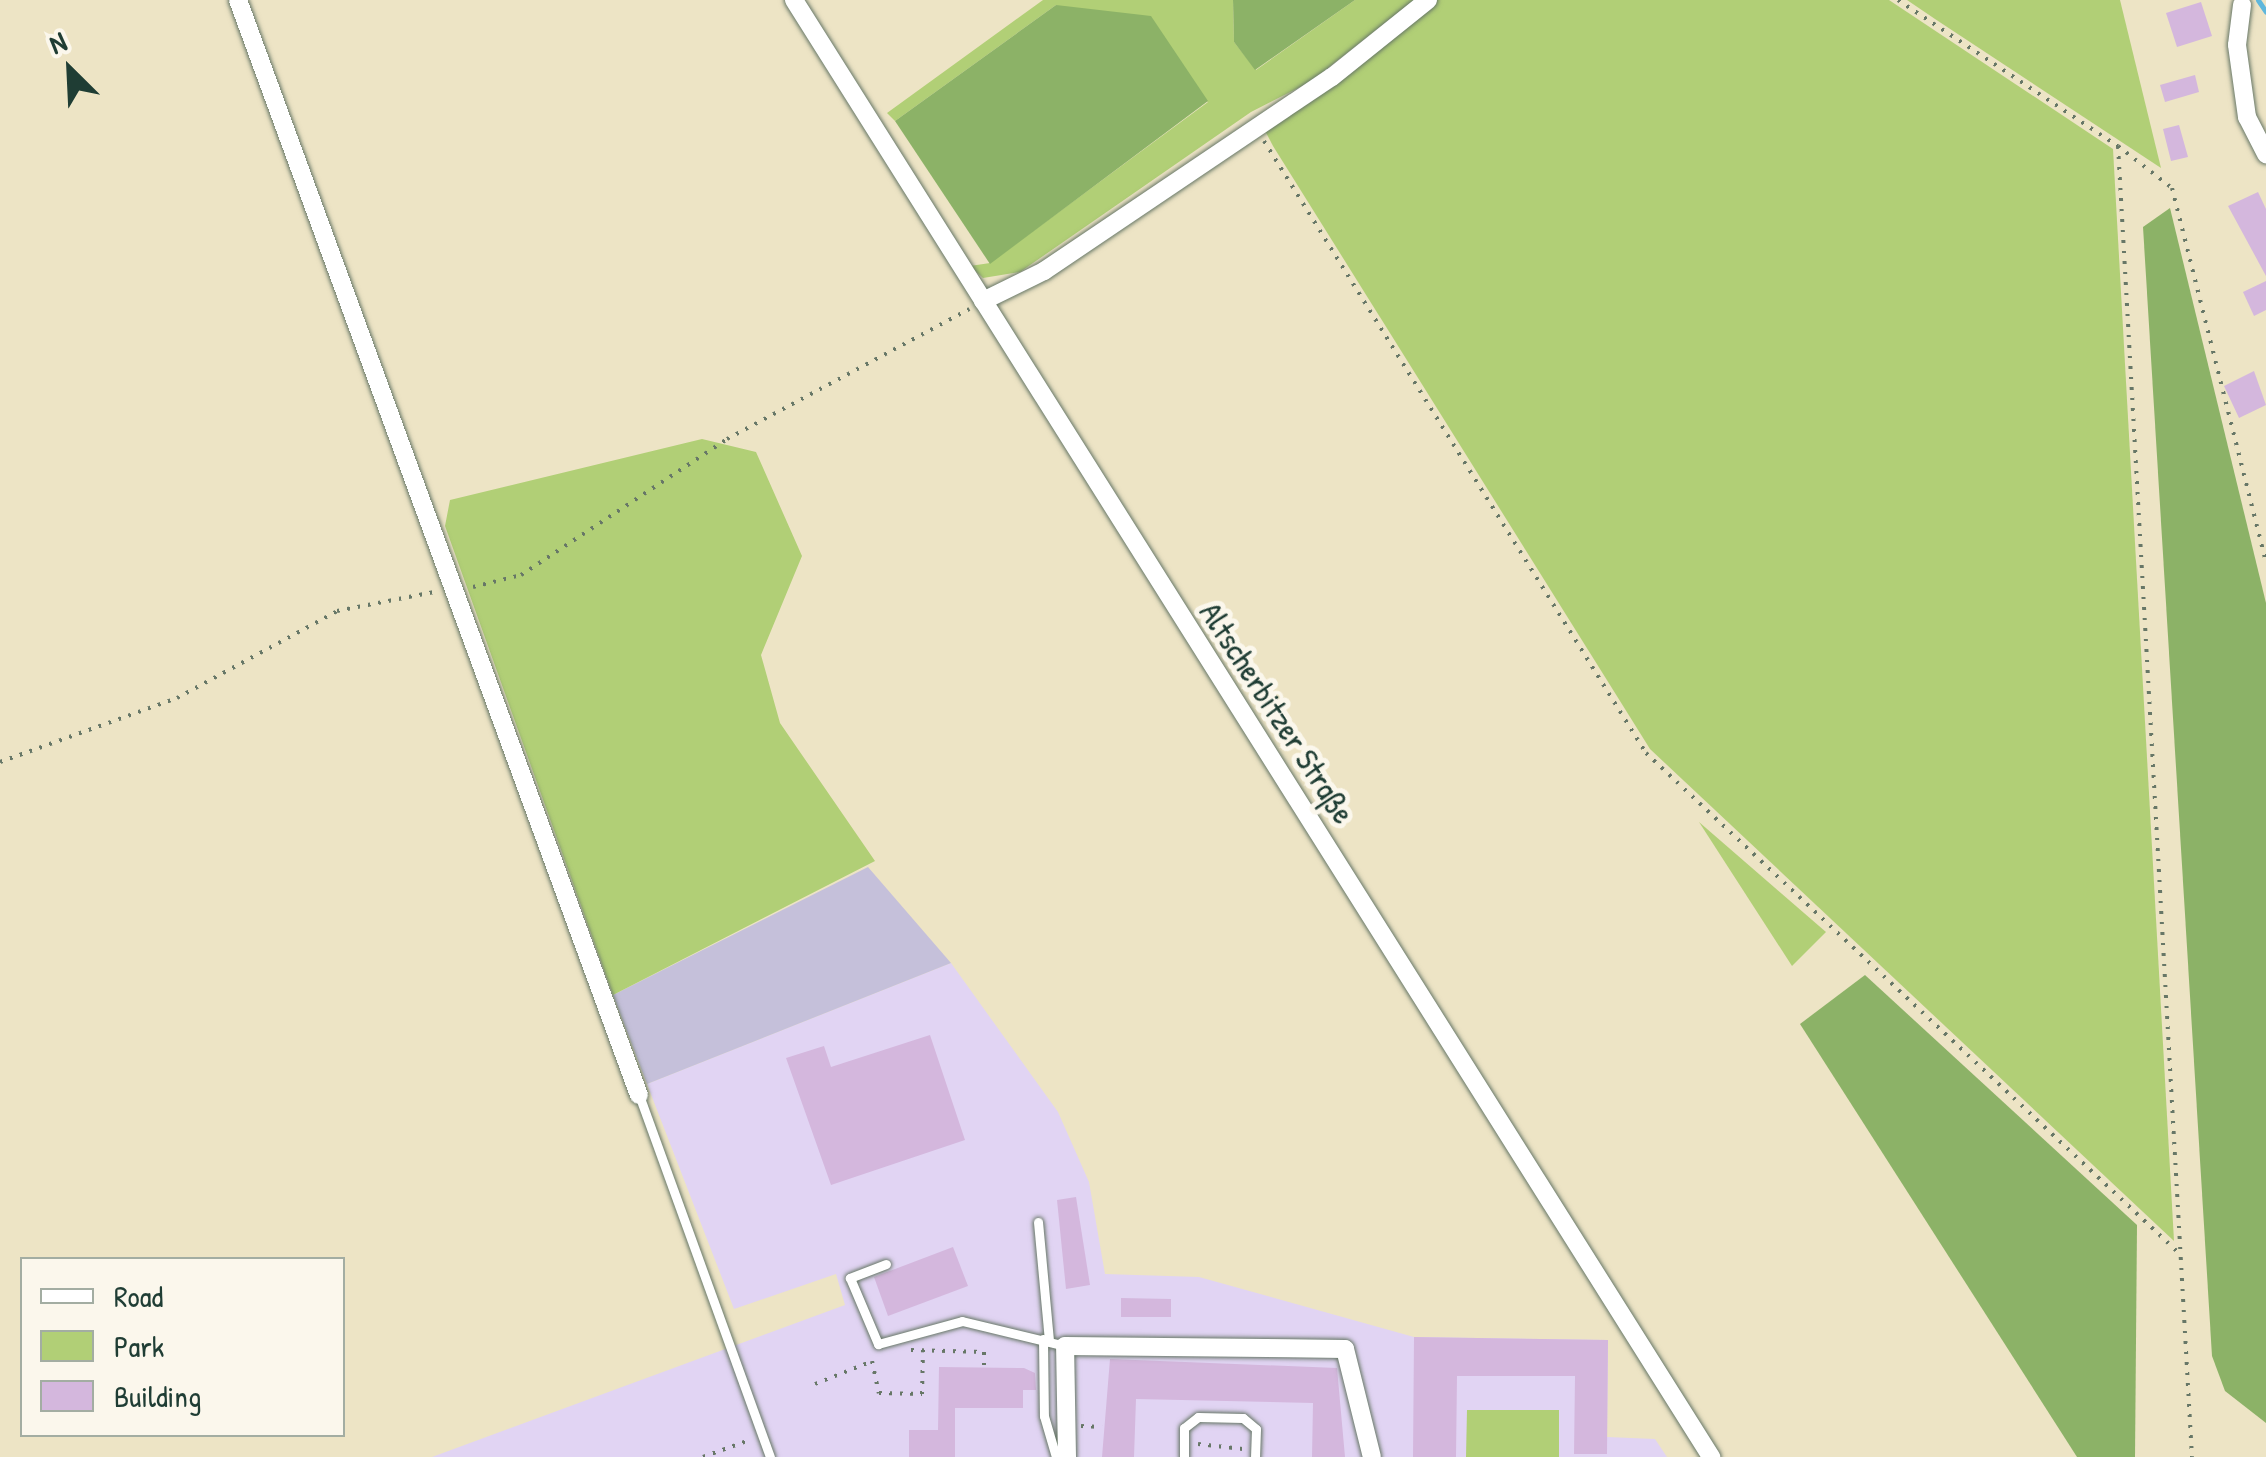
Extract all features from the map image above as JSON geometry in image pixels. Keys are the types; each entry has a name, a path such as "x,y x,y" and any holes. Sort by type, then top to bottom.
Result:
{"street":[{"path":"238,0 639,1095"},
{"name":"Altscherbitzer Straße","path":"794,0 1711,1457"},
{"path":"983,301 1044,271 1428,0"},
{"path":"2242,6 2236,45 2248,117 2266,154"},
{"path":"1067,1457 1052,1342 1345,1349 1372,1457"}],"lane":[{"path":"639,1095 770,1457"},
{"path":"1038,1222 1052,1342 1052,1457"},
{"path":"886,1264 850,1278 883,1345 962,1321 1052,1342"},
{"path":"1184,1457 1184,1428 1198,1417 1242,1418 1256,1430 1255,1457"}],"path":[{"path":"1898,0 2118,146 2172,188 2266,564"},
{"path":"1256,125 1646,753 2180,1255"},
{"path":"2118,146 2192,1457"},
{"path":"0,762 177,698 337,611 521,575 727,439 983,301"},
{"path":"815,1384 872,1361 883,1345 984,1352 984,1367"},
{"path":"872,1361 878,1394 922,1394 923,1350"},
{"path":"703,1457 762,1435"}],"shaded area":[{"path":"868,867 951,963 647,1084 613,995"},
{"path":"951,963 1058,1112 1089,1182 1105,1274 1199,1277 1414,1337 1608,1340 1607,1437 1655,1439 1667,1457 432,1457 845,1305 836,1274 734,1309 647,1084"}],"green space":[{"path":"1043,0 1233,0 1234,42 1256,70 1355,0 1414,0 1310,82 1251,112 1020,272 983,278 970,266 990,263 1208,102 1056,5 895,121 887,113"},
{"path":"1233,0 1355,0 1255,70 1234,42"},
{"path":"1436,0 1889,0 2113,149 2174,1241 1650,749 1273,146 1263,127"},
{"path":"1907,0 2120,0 2161,168 1935,19"},
{"path":"1056,5 1151,16 1208,101 990,264 895,121"},
{"path":"2170,208 2266,603 2266,1423 2225,1391 2212,1356 2143,227"},
{"path":"702,439 756,452 802,556 761,655 780,723 875,861 613,995 445,526 450,500"},
{"path":"1699,822 1826,932 1792,966"},
{"path":"1865,975 2137,1225 2135,1457 2077,1457 1800,1024"},
{"path":"1467,1410 1559,1410 1559,1457 1466,1457"}],"building":[{"path":"2201,2 2212,36 2177,47 2166,13"},
{"path":"2195,75 2199,92 2165,102 2160,85"},
{"path":"2179,125 2188,157 2171,161 2163,129"},
{"path":"2258,192 2266,209 2266,276 2228,206"},
{"path":"2266,281 2266,310 2254,316 2243,292"},
{"path":"2254,371 2266,405 2239,418 2224,386"},
{"path":"930,1035 965,1140 831,1185 786,1058 824,1046 831,1067"},
{"path":"1076,1197 1090,1285 1066,1289 1057,1200"},
{"path":"953,1247 968,1286 888,1316 874,1277"},
{"path":"1121,1298 1171,1299 1171,1317 1121,1317"},
{"path":"1414,1337 1608,1340 1607,1454 1574,1454 1575,1376 1457,1376 1456,1457 1413,1457"},
{"path":"1110,1359 1337,1368 1345,1457 1312,1457 1313,1403 1136,1399 1134,1457 1102,1457"},
{"path":"939,1367 1024,1368 1035,1373 1036,1390 1023,1390 1023,1408 955,1408 955,1457 909,1457 909,1430 938,1430"}],"waterway":[{"path":"2258,0 2266,12"}]}
